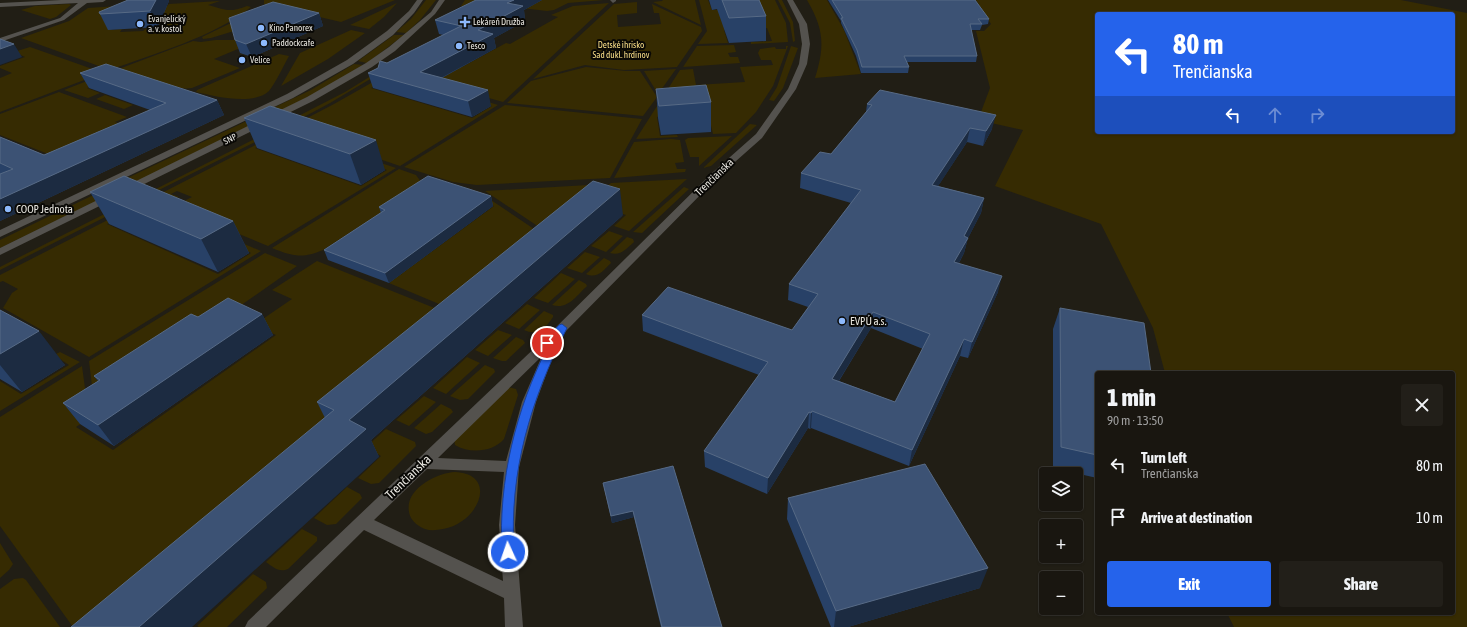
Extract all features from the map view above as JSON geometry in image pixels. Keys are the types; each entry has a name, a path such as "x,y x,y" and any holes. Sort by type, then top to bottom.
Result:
{"street":[{"path":"0,40 62,19 85,0"},
{"path":"0,5 103,0"},
{"name":"SNP","path":"0,234 290,96 350,62 390,33 412,12 420,0"},
{"name":"SNP","path":"0,252 310,99 369,65 392,49 433,13 442,0"},
{"name":"Trenčianska","path":"254,627 562,328 715,175 759,136 792,89 802,64 806,44 803,24 790,0"},
{"name":"Trenčianska","path":"514,627 510,593 506,525 512,467 529,402 544,364 562,328"},
{"path":"423,463 512,467"},
{"path":"363,522 510,593"}],"green space":[{"path":"264,0 395,0 341,22 264,4"},
{"path":"426,0 436,0 420,20 406,33 396,32 411,19"},
{"path":"465,0 604,0 568,3 554,10 547,11 521,8 482,11 461,6"},
{"path":"663,0 695,0 701,25 653,2"},
{"path":"699,0 708,0 712,10 752,8 749,0 775,0 786,23 788,42 751,44 751,42 772,41 767,28 724,30 728,43 698,44 707,31"},
{"path":"778,0 782,0 793,22 795,41 793,42 790,23"},
{"path":"807,0 827,0 844,30 861,74 815,78 820,56 821,38 817,20"},
{"path":"976,0 1401,0 1467,13 1467,627 1234,627 1228,615 1455,615 1455,371 1164,371 1153,328 1101,224 995,186 1023,130 978,120 990,88 976,31 984,31 991,24"},
{"path":"220,1 208,5 228,10 236,10 247,6 251,7 236,18 202,36 165,51 110,70 21,38 69,21 88,8 148,4 111,30 122,29 120,32 143,31 147,28 158,27 165,18 153,20 169,4"},
{"name":"Detské ihrisko Sad dukl. hrdinov","path":"637,2 637,13 617,15 618,27 661,24 659,13 654,13 652,4 701,27 702,31 677,67 624,70 585,65 533,79 614,4"},
{"path":"397,3 384,17 369,29 350,25"},
{"path":"609,3 503,102 432,82 430,58 462,67 506,43 510,44 558,17 551,15 573,6"},
{"path":"71,5 56,17 50,19 21,10 35,6"},
{"path":"233,22 234,31 203,39 202,37"},
{"path":"351,30 365,33 328,59 281,86 300,53"},
{"path":"394,35 404,35 367,63 358,61"},
{"path":"216,40 247,40 245,46 214,59 240,68 192,88 164,85 116,70 193,41 201,42"},
{"path":"734,45 736,52 728,53 730,57 738,57 740,63 683,67 697,46"},
{"path":"786,46 788,46 773,86 756,112 736,133 713,134 708,113 657,117 660,136 677,135 678,137 636,139 680,70 693,69 696,85 745,82 740,67 773,65 771,60 761,60 758,53 760,49 775,47 776,49 786,49"},
{"path":"791,46 798,48 783,88 774,101 769,100 777,87"},
{"path":"30,47 101,72 100,74 0,112 0,78 12,73 0,68 0,66 25,57 14,52"},
{"path":"279,54 289,56 269,91 262,96 233,99 196,92 197,90"},
{"path":"354,64 363,65 320,91 264,119 256,116 311,90"},
{"path":"586,67 640,71 657,97 643,116 507,103 531,81"},
{"path":"676,69 658,94 644,71"},
{"path":"379,71 382,72 330,103 285,127 281,125 345,92"},
{"path":"110,72 113,77 87,88 100,93 88,98 64,90"},
{"path":"387,74 393,77 371,88 472,118 492,106 478,102 482,100 498,105 400,166 288,128"},
{"path":"59,92 127,117 115,122 125,126 48,154 0,135 0,114"},
{"path":"105,95 133,105 124,109 96,99"},
{"path":"505,105 642,119 610,178 477,185 453,182 404,167"},
{"path":"251,119 259,121 126,187 117,183"},
{"path":"750,124 757,125 711,166 703,168"},
{"path":"276,128 279,130 147,196 144,195"},
{"path":"283,131 282,134 255,148 361,186 387,170 373,165 378,162 396,168 268,246 181,210 186,200 192,197 177,191 171,194 179,197 166,204 152,198"},
{"path":"732,136 699,166 699,157 690,157 685,140 688,138"},
{"path":"671,139 680,140 684,162 675,163 677,169 686,169 685,172 614,178 634,142"},
{"path":"399,169 416,175 421,182 416,190 323,250 309,255 291,255 272,248"},
{"path":"687,179 629,231 614,226 626,215 596,206 574,213 611,183"},
{"path":"605,184 547,229 542,229 485,191"},
{"path":"110,187 120,190 0,248 0,240"},
{"path":"684,187 689,189 642,233 633,232"},
{"path":"479,192 537,231 451,309 389,283 494,206 473,199 474,193"},
{"path":"134,199 137,201 0,270 0,267"},
{"path":"143,202 142,206 107,224 218,274 251,253 237,246 242,243 261,251 89,357 3,308 12,293 18,289 3,281 0,282 0,275"},
{"path":"609,231 623,236 606,252 591,246"},
{"path":"627,237 633,239 634,242 620,253 610,253"},
{"path":"585,252 600,257 582,273 567,268"},
{"path":"265,253 297,266 200,334 92,386 89,361"},
{"path":"604,258 611,263 597,275 593,276 586,274"},
{"path":"317,261 447,313 330,408 305,449 73,627 0,526 0,417 82,366 89,418 76,427 113,450 276,335 254,325 292,299 272,290"},
{"path":"561,273 575,279 548,303 534,298"},
{"path":"579,280 587,286 575,298 563,306 552,305"},
{"path":"527,304 540,310 519,329 505,323"},
{"path":"544,311 553,315 553,317 544,328 537,332 529,332 524,330"},
{"path":"498,330 512,335 488,356 475,350"},
{"path":"516,337 523,340 525,343 506,361 493,358"},
{"path":"60,352 80,362 0,411 0,381 21,394 69,365 54,355"},
{"path":"467,357 480,363 446,394 433,388"},
{"path":"485,365 494,369 495,372 468,399 460,400 450,396"},
{"path":"508,387 516,389 518,395 504,439 494,447 481,450 467,450 455,445 454,438"},
{"path":"424,396 436,402 409,426 396,420"},
{"path":"441,404 451,409 453,412 432,432 426,434 414,428"},
{"path":"386,429 415,442 416,446 379,483 371,484 358,478 381,456 366,447"},
{"path":"455,472 469,475 477,481 480,489 479,499 474,509 466,518 456,525 436,530 425,529 419,526 411,518 409,509 410,500 414,492 429,480 447,473"},
{"path":"347,487 360,494 362,498 336,524 327,525 314,518"},
{"path":"302,529 317,537 317,541 288,569 279,570 266,562"},
{"path":"0,543 13,564 0,578"},
{"path":"253,574 266,582 267,588 227,627 197,626"},
{"path":"23,578 60,627 0,627 0,589 14,579"}],"building":[{"path":"128,0 156,0 150,11 100,14 99,12"},
{"path":"476,0 514,0 507,3 523,6 478,30 493,34 420,72 488,90 468,101 368,73 378,68 380,61 387,63 461,26 466,27 435,20"},
{"path":"722,0 759,0 766,16 729,18"},
{"path":"832,0 975,0 989,19 978,19 982,24 970,24 977,56 904,56 909,67 862,67 857,50 841,18 843,18"},
{"path":"273,2 319,13 246,44 235,40 229,18"},
{"path":"0,39 14,44 0,49"},
{"path":"106,64 217,100 0,199 0,174 13,169 0,163 0,137 44,155 166,103 80,73"},
{"path":"706,85 711,102 659,106 656,89"},
{"path":"880,90 996,115 986,131 970,128 932,185 984,198 964,236 968,238 954,262 1002,276 972,342 964,339 912,450 812,411 811,413 809,412 768,478 704,451 768,362 642,315 668,287 792,330 818,294 789,284 861,190 801,173 820,152 831,154 872,105 867,104","holes":["873,312 930,334 895,402 832,379"]},
{"path":"270,106 376,140 350,154 244,118"},
{"path":"124,176 233,221 201,239 90,192"},
{"path":"428,176 491,196 385,273 324,250 385,210 379,207"},
{"path":"593,181 620,189 349,420 366,429 139,627 71,627 334,410 317,402"},
{"path":"228,298 262,314 98,425 63,403 100,380 94,376 191,314 198,317"},
{"path":"1060,308 1144,323 1151,371 1095,371 1095,455 1061,447"},
{"path":"0,310 39,331 0,354"},
{"path":"925,464 988,568 836,611 788,498"},
{"path":"673,466 722,627 662,627 633,511 611,516 603,483"}],"place":[{"name":"Lekáreň Družba","path":"465,22"},
{"name":"Evanjelický a. v. kostol","path":"140,24"},
{"name":"Kino Panorex","path":"261,28"},
{"name":"Paddockcafe","path":"264,43"},
{"name":"Tesco","path":"459,46"},
{"name":"Velice","path":"242,60"},
{"name":"COOP Jednota","path":"8,209"},
{"name":"EVPÚ a.s.","path":"842,321"}],"route":[{"path":"508,552 506,525 512,467 529,402 544,364 562,328 547,343"}]}
